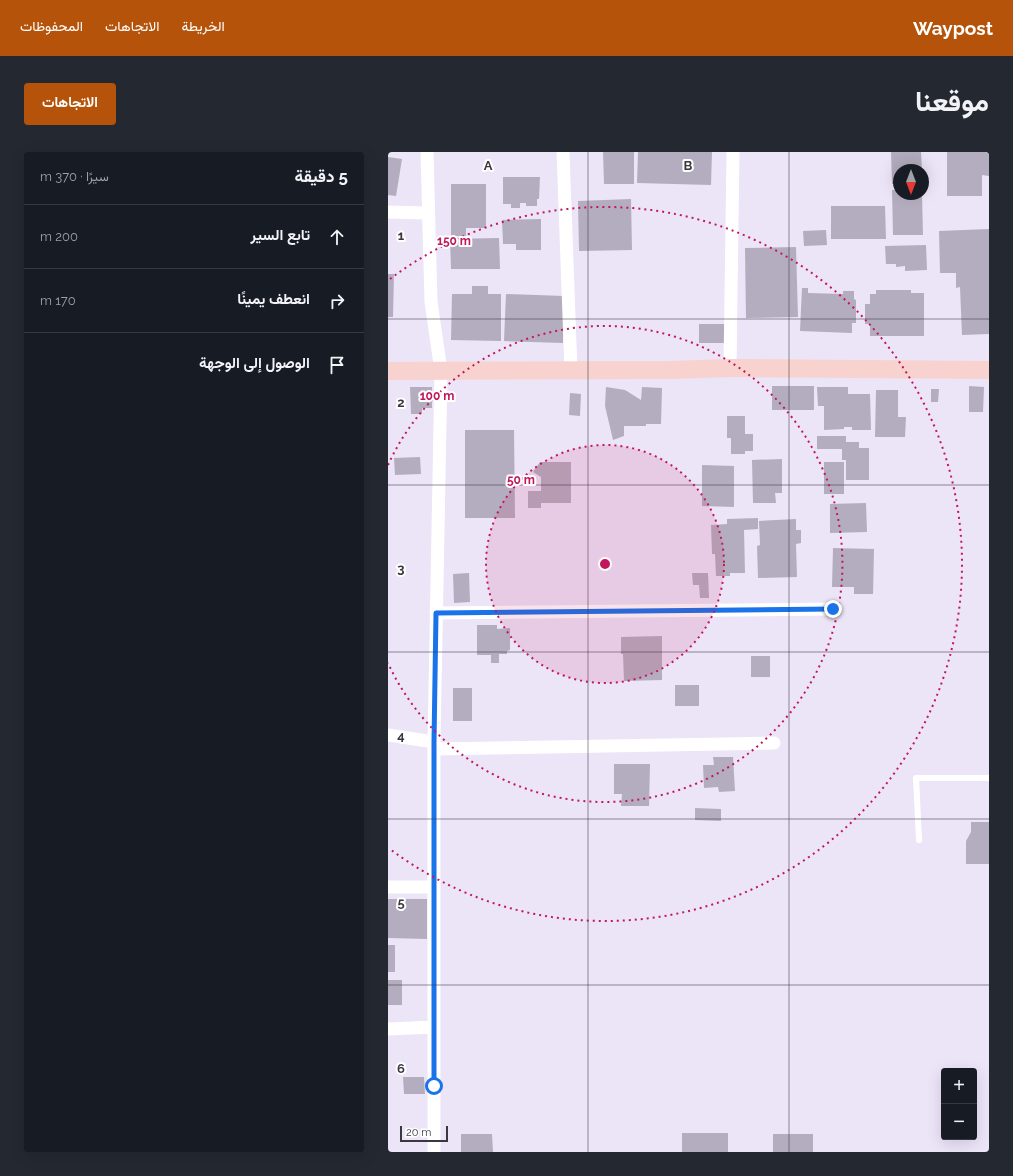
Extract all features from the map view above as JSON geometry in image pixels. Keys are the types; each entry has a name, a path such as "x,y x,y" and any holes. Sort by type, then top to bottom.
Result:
{"main road":[{"path":"388,371 571,371 730,368 989,370"}],"street":[{"path":"427,152 431,302 441,371 434,745 434,1152"},
{"path":"563,152 571,371"},
{"path":"730,368 733,152"},
{"path":"388,212 428,213"},
{"path":"436,613 833,609"},
{"path":"388,735 434,745 774,743"},
{"path":"388,887 434,887"},
{"path":"388,1029 434,1027"}],"lane":[{"path":"919,840 916,778 989,778"}],"building":[{"path":"603,152 634,152 634,184 604,184"},
{"path":"638,152 712,152 711,185 637,183"},
{"path":"891,152 921,152 922,164 893,164 892,184"},
{"path":"947,152 989,152 989,176 982,175 982,196 947,196"},
{"path":"388,157 402,159 396,196 388,195"},
{"path":"503,177 540,177 539,199 537,199 537,206 526,206 526,203 520,203 520,208 511,208 511,204 503,204"},
{"path":"451,184 486,184 486,228 466,228 466,236 451,236"},
{"path":"892,190 893,200 922,200 923,235 893,235"},
{"path":"631,199 632,250 579,251 578,201"},
{"path":"831,206 885,206 886,239 831,239"},
{"path":"541,219 541,250 516,250 516,244 503,244 502,220"},
{"path":"989,229 989,334 962,335 960,287 956,288 956,273 940,273 939,231"},
{"path":"826,230 827,245 804,246 803,231"},
{"path":"499,238 500,269 451,269 450,239"},
{"path":"926,245 927,270 905,271 905,266 896,267 896,264 886,264 885,246"},
{"path":"796,247 798,317 746,318 745,248"},
{"path":"388,274 394,274 393,317 388,317"},
{"path":"472,286 488,286 488,294 501,294 501,341 451,340 452,294 472,294"},
{"path":"802,288 808,288 808,293 843,294 843,291 854,291 854,299 856,300 856,323 852,323 852,333 800,331"},
{"path":"876,290 911,290 911,293 924,293 924,336 870,336 870,324 865,324 865,304 870,304 870,294 876,294"},
{"path":"506,294 564,296 563,343 504,341"},
{"path":"699,324 725,324 725,343 699,343"},
{"path":"772,386 814,386 814,410 772,410"},
{"path":"969,386 984,387 983,412 969,412"},
{"path":"410,387 432,387 432,408 422,408 422,414 411,414"},
{"path":"606,387 625,390 641,400 642,387 662,388 661,424 624,426 624,436 613,440 605,406"},
{"path":"817,387 848,387 848,394 870,394 871,430 852,430 852,427 844,427 844,429 824,430 824,406 818,406"},
{"path":"931,389 939,389 938,402 931,402"},
{"path":"876,390 898,390 898,417 906,417 905,437 875,437"},
{"path":"570,393 581,394 580,416 569,415"},
{"path":"727,416 745,416 745,434 753,434 753,451 745,451 745,454 731,454 731,438 727,438"},
{"path":"465,430 514,430 515,518 465,518"},
{"path":"817,436 846,436 846,442 859,442 859,448 869,448 869,480 846,480 846,460 842,460 842,449 817,449"},
{"path":"420,457 421,474 395,475 394,458"},
{"path":"782,459 782,493 775,493 776,503 753,503 752,460"},
{"path":"540,462 571,462 571,503 541,503 541,508 528,508 528,491 541,491 541,477 533,472"},
{"path":"824,462 844,462 844,494 824,494"},
{"path":"702,465 734,466 734,507 702,506"},
{"path":"866,503 867,532 830,533 830,504"},
{"path":"758,518 758,529 744,530 745,573 730,573 730,576 716,576 715,554 712,554 711,525 727,524 727,519"},
{"path":"796,519 796,530 801,530 801,543 796,544 797,577 758,578 757,546 760,545 759,521"},
{"path":"833,548 874,549 873,594 854,594 854,587 832,587"},
{"path":"469,573 470,602 454,603 453,574"},
{"path":"692,573 708,573 709,598 700,598 699,585 693,585"},
{"path":"477,625 497,625 497,629 510,628 510,650 507,651 507,654 499,654 499,663 491,663 491,655 477,655"},
{"path":"662,636 662,680 624,681 621,637"},
{"path":"751,656 770,656 770,677 751,677"},
{"path":"675,685 699,685 699,706 675,706"},
{"path":"453,688 472,688 472,721 453,721"},
{"path":"713,757 733,757 735,791 719,792 718,787 704,788 703,765 714,765"},
{"path":"614,764 650,764 649,806 621,806 622,794 614,794"},
{"path":"695,808 721,809 721,821 695,820"},
{"path":"971,822 989,822 989,864 966,864 966,841 971,832"},
{"path":"388,899 427,899 427,939 388,938"},
{"path":"388,945 395,945 395,972 388,972"},
{"path":"388,980 402,980 402,1005 388,1005"},
{"path":"403,1077 424,1077 425,1094 404,1094"},
{"path":"682,1133 728,1133 728,1152 682,1152"},
{"path":"461,1134 492,1134 493,1152 461,1152"},
{"path":"773,1134 813,1134 813,1152 773,1152"}],"route":[{"path":"434,1086 434,742 436,613 833,609"}]}
